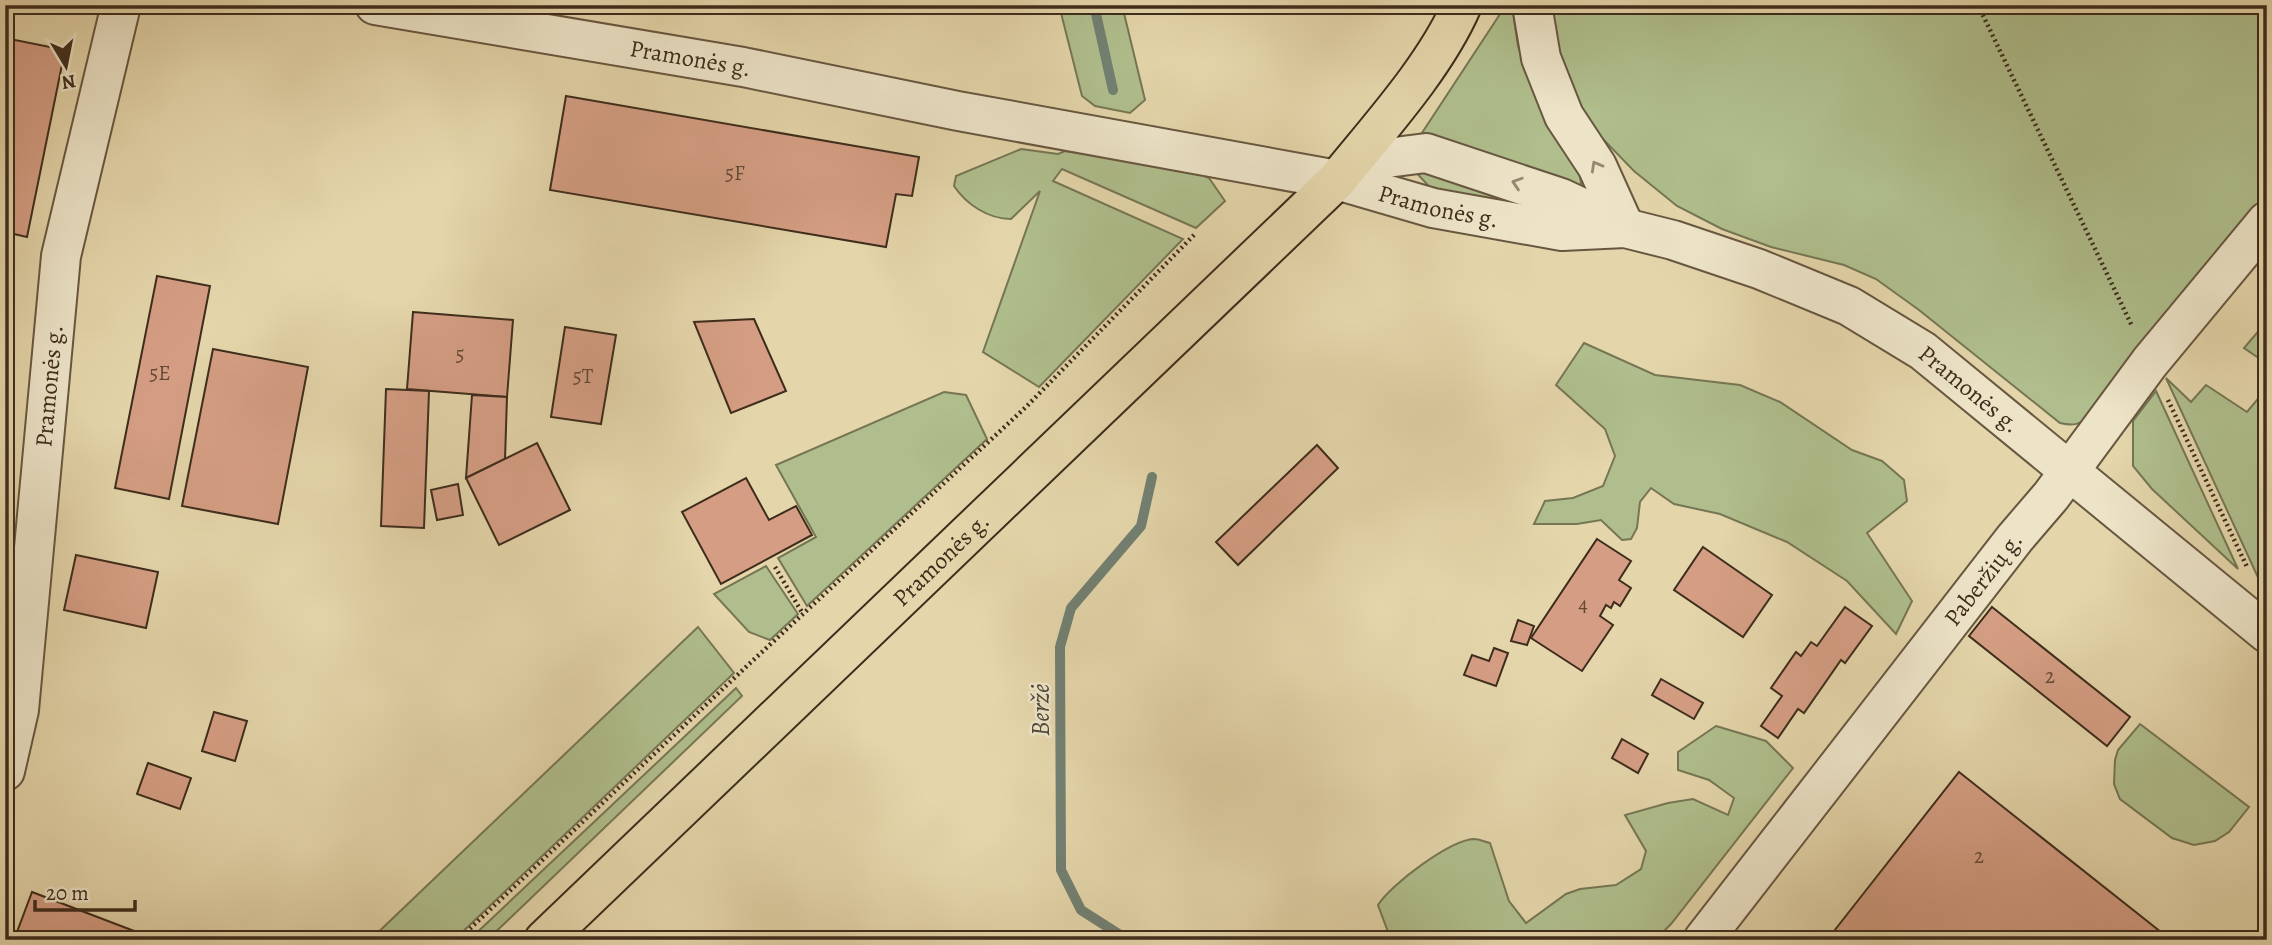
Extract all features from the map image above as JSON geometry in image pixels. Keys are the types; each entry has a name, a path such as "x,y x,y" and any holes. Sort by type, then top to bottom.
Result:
{"main road":[{"name":"Pramonės g.","path":"544,940 1337,180 1429,62 1462,5"}],"street":[{"name":"Pramonės g.","path":"5,771 19,710 61,256 121,5"},
{"name":"Pramonės g.","path":"374,5 743,67 958,111 1337,180 1433,208 1562,230 1625,228"},
{"path":"1532,5 1541,58 1564,116 1597,166 1625,228"},
{"name":"Pramonės g.","path":"1337,180 1387,158 1426,153 1561,198 1625,228 1673,240 1759,269 1849,306 1923,351 2071,470 2267,634"},
{"name":"Paberžių g.","path":"1703,940 2015,538 2071,470 2150,362 2267,221"}],"path":[{"path":"1978,5 2253,580"},
{"path":"458,940 1026,407 1194,235"},
{"path":"775,567 803,614"}],"green space":[{"path":"1059,5 1122,5 1145,100 1130,113 1095,106 1082,96"},
{"path":"1506,5 1512,5 1518,46 1536,98 1580,174 1581,184 1574,189 1418,139"},
{"path":"1550,5 2267,5 2267,195 2089,417 2076,424 2060,423 1876,279 1844,265 1771,247 1722,229 1677,206 1634,171 1599,135 1562,70"},
{"path":"1021,149 1058,154 1065,151 1192,170 1209,178 1225,201 1196,228 1062,169 1053,181 1183,239 1039,387 983,352 1040,191 1011,219 978,209 954,186 956,176"},
{"path":"1411,167 1563,217 1436,194"},
{"path":"2267,321 2267,362 2266,363 2244,348"},
{"path":"1584,343 1655,375 1740,385 1780,402 1852,450 1882,461 1904,480 1907,501 1867,533 1912,601 1896,634 1847,581 1787,542 1720,514 1674,504 1651,488 1640,502 1637,528 1631,539 1622,540 1601,520 1577,524 1534,524 1545,501 1573,498 1603,486 1615,456 1605,429 1556,385"},
{"path":"2166,378 2191,402 2206,385 2247,412 2267,388 2267,590 2262,586"},
{"path":"2156,391 2238,569 2152,489 2133,466 2133,421"},
{"path":"944,392 966,395 987,439 807,606 778,558 816,537 776,465"},
{"path":"766,566 798,614 770,640 749,632 714,594"},
{"path":"698,627 734,673 454,940 370,940"},
{"path":"736,688 742,696 487,940 469,940"},
{"path":"2140,724 2249,807 2229,832 2215,841 2194,845 2172,838 2120,799 2114,784 2115,760 2118,750"},
{"path":"1716,726 1766,741 1793,768 1671,924 1655,940 1391,940 1378,905 1395,886 1422,865 1463,841 1474,839 1490,843 1509,901 1526,923 1566,894 1580,889 1616,885 1641,869 1646,851 1625,815 1693,799 1728,815 1734,798 1709,780 1678,770 1678,752"}],"building":[{"path":"5,38 65,50 27,237 5,232"},
{"path":"566,96 919,157 912,196 896,194 886,247 550,190"},
{"path":"157,276 210,286 169,499 115,488"},
{"path":"413,312 513,320 507,397 407,389"},
{"path":"754,319 786,391 731,413 694,322"},
{"path":"565,327 616,335 601,424 551,417"},
{"path":"213,349 308,367 278,524 182,506"},
{"path":"386,389 429,391 424,528 381,526"},
{"path":"472,395 507,397 505,459 466,478"},
{"path":"537,443 570,510 499,545 466,478"},
{"path":"1317,445 1338,468 1238,565 1216,542"},
{"path":"746,478 769,520 796,506 812,535 721,584 682,512"},
{"path":"458,484 463,515 437,520 431,490"},
{"path":"1597,539 1631,561 1619,580 1631,588 1620,606 1614,602 1611,608 1606,605 1600,616 1613,625 1582,671 1531,638"},
{"path":"1703,547 1772,595 1743,637 1674,590"},
{"path":"76,555 158,572 146,628 64,610"},
{"path":"1845,607 1872,626 1845,663 1841,660 1804,713 1798,709 1778,738 1761,726 1782,696 1771,688 1796,652 1801,656 1811,642 1817,646"},
{"path":"1992,607 2130,717 2107,746 1969,636"},
{"path":"1518,620 1534,626 1527,645 1511,641"},
{"path":"1494,648 1508,653 1496,686 1464,675 1472,655 1489,661"},
{"path":"1661,679 1703,703 1694,719 1652,695"},
{"path":"214,712 247,721 235,761 202,751"},
{"path":"1622,739 1648,754 1638,773 1612,758"},
{"path":"148,763 191,778 180,809 137,794"},
{"path":"1959,772 2171,940 1827,940"},
{"path":"32,892 155,939 14,940"}],"waterway":[{"name":"Beržė","path":"1094,5 1113,90"},
{"name":"Beržė","path":"1128,940 1081,910 1061,870 1060,647 1071,608 1141,526 1152,477"}]}
